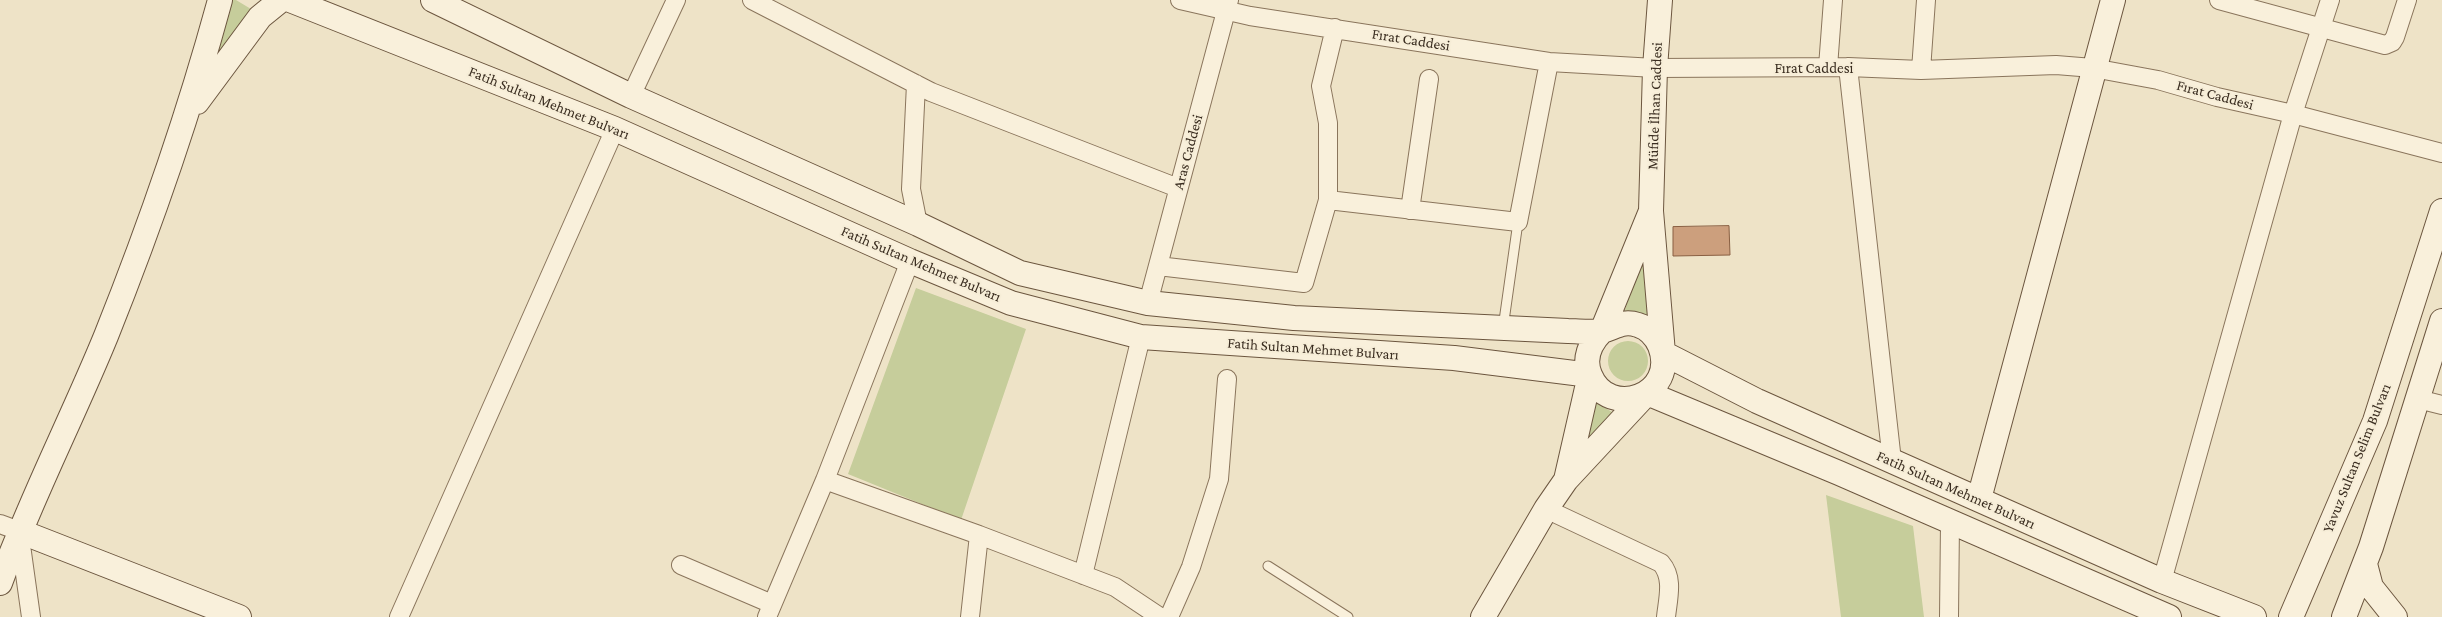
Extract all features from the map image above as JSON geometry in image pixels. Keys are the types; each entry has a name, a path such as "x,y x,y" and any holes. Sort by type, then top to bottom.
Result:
{"street":[{"path":"0,582 9,527 105,336 188,113 220,0"},
{"path":"188,113 260,17 281,0"},
{"name":"Fatih Sultan Mehmet Bulvarı","path":"290,0 615,129 910,261 1011,303 1141,336 1454,358 1590,376"},
{"name":"Fatih Sultan Mehmet Bulvarı","path":"433,0 630,96 918,224 1020,273 1148,304 1294,318 1602,331"},
{"path":"630,96 676,0"},
{"path":"752,0 916,84 1178,188"},
{"name":"Fırat Caddesi","path":"1180,0 1227,5 1335,28 1549,62 1655,68 1848,67 1921,70 2056,65 2093,68 2158,80 2217,97 2293,114 2442,153"},
{"name":"Müfide İlhan Caddesi","path":"1651,211 1655,68 1660,0"},
{"path":"1828,67 1833,0"},
{"path":"1921,70 1926,0"},
{"path":"1978,500 2112,0"},
{"path":"2219,0 2385,45 2392,42 2395,37 2406,0"},
{"path":"2162,581 2293,114 2330,0"},
{"name":"Aras Caddesi","path":"1148,304 1227,5"},
{"path":"1158,266 1304,283 1328,200 1328,123 1321,86 1335,28"},
{"path":"1328,200 1518,222 1549,62"},
{"path":"1848,67 1892,461"},
{"path":"1410,210 1429,79"},
{"path":"916,84 911,189 918,224"},
{"path":"399,617 615,129"},
{"path":"1602,331 1651,211"},
{"path":"1484,617 1546,509 1566,480 1661,376 1663,353 1651,211"},
{"name":"Yavuz Sultan Selim Bulvarı","path":"2291,617 2375,421 2442,211"},
{"path":"681,565 769,610 825,480 910,261"},
{"path":"2344,617 2365,564 2442,321"},
{"path":"1566,480 1590,376 1587,356 1595,338 1602,331 1613,325 1626,323 1638,325 1650,332 1658,341 1663,353"},
{"path":"1083,575 1141,336"},
{"name":"Fatih Sultan Mehmet Bulvarı","path":"1663,353 1757,401 1978,500 2162,581 2254,617"},
{"path":"1590,376 1604,393 1614,398 1636,398 1647,393"},
{"path":"1170,617 1191,567 1219,478 1227,379"},
{"name":"Fatih Sultan Mehmet Bulvarı","path":"1647,393 1839,473 2169,617"},
{"path":"2418,399 2442,405"},
{"path":"825,480 979,535 1115,587 1160,617"},
{"path":"1546,509 1661,563 1668,570 1670,587 1666,617"},
{"path":"1949,617 1950,522"},
{"path":"9,527 31,617"},
{"path":"9,527 238,617"},
{"path":"970,617 979,535"},
{"path":"2365,564 2371,587 2394,617"}],"lane":[{"path":"1503,328 1518,222"},
{"path":"1268,566 1348,617"}],"green space":[{"path":"231,0 236,0 251,9 211,72"},
{"path":"1647,240 1647,319 1623,316"},
{"path":"916,288 1026,329 961,520 848,474"},
{"path":"1632,341 1639,344 1645,350 1648,361 1647,369 1639,378 1632,381 1624,381 1617,378 1609,369 1608,357 1611,350 1620,342"},
{"path":"1591,400 1614,413 1575,463"},
{"path":"1826,495 1913,526 1924,617 1841,617"}],"building":[{"path":"1729,226 1730,255 1673,256 1673,227"}]}
